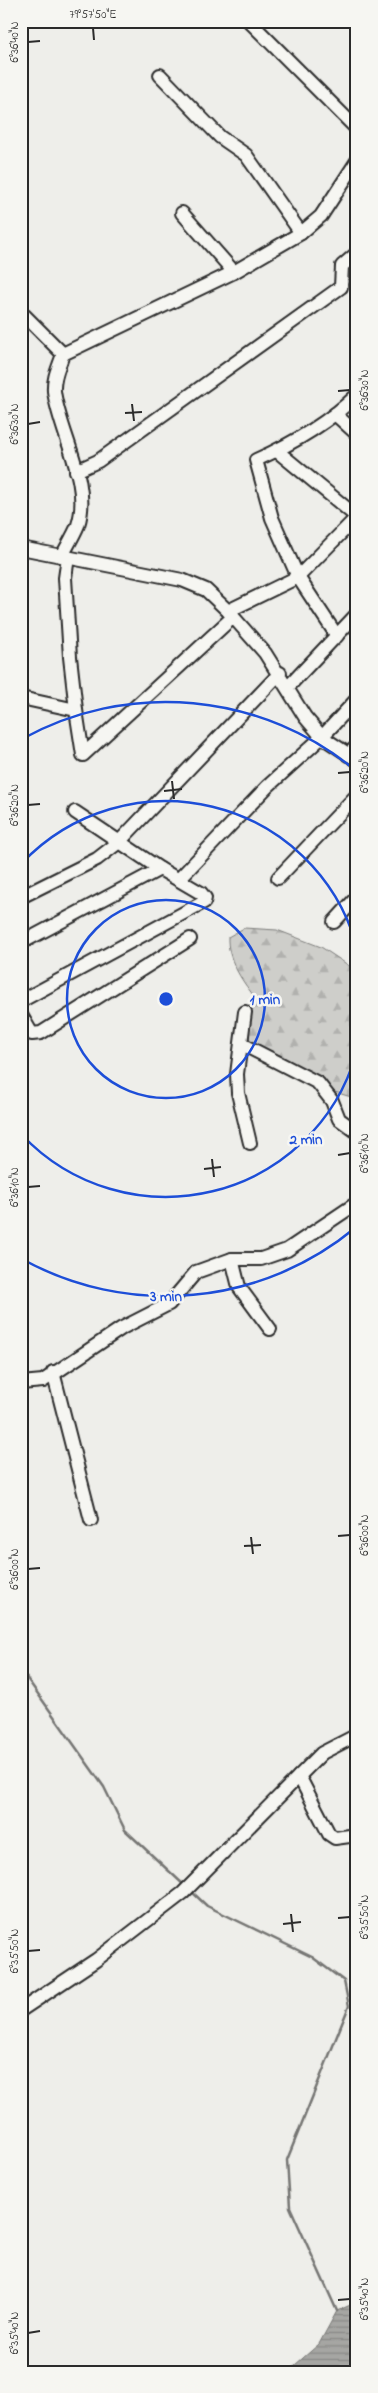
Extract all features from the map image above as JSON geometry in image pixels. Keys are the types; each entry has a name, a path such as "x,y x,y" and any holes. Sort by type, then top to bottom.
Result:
{"street":[{"path":"249,21 357,129"},
{"path":"160,75 220,136 246,155 302,233"},
{"path":"277,451 357,517 298,577 230,614 83,755 70,657 65,578 66,556 78,524 81,497 76,470 54,390 56,369 63,354 234,272 302,233 321,216 357,161"},
{"path":"182,213 234,272"},
{"path":"76,470 98,461 341,287 342,266 357,253"},
{"path":"21,312 63,354"},
{"path":"337,636 298,577 272,518 256,460 277,451 335,414 357,395"},
{"path":"335,414 357,434"},
{"path":"21,548 182,580 206,590 230,614 280,674 305,717 322,736 354,754"},
{"path":"288,687 357,614"},
{"path":"21,897 97,859 119,842 280,674"},
{"path":"21,698 76,710"},
{"path":"180,878 267,787 322,736 357,699"},
{"path":"278,878 357,794"},
{"path":"21,1001 204,902 205,898 201,893 180,878 160,869 74,812"},
{"path":"21,943 160,869"},
{"path":"334,922 357,897"},
{"path":"21,1016 32,1034 41,1033 190,939"},
{"path":"245,1012 237,1074 238,1093 250,1143"},
{"path":"242,1044 318,1083 332,1101 338,1119 357,1132"},
{"path":"21,1383 43,1380 122,1328 169,1304 196,1272 232,1259 261,1260 287,1250 357,1203"},
{"path":"232,1259 239,1287 270,1329"},
{"path":"53,1372 91,1520"},
{"path":"21,2010 96,1960 188,1888 322,1753 357,1735"},
{"path":"299,1776 329,1834 335,1838 357,1835"}],"green space":[{"path":"244,928 277,930 321,947 357,973 357,1014 351,1020 351,1036 357,1042 357,1095 351,1097 335,1092 322,1079 250,1041 248,1028 254,996 244,983 232,961 228,945 228,937"}],"shaded area":[{"path":"357,2302 357,2372 287,2372 319,2344 337,2311"}],"waterway":[{"path":"21,1670 104,1787 125,1830 185,1886"},
{"path":"191,1891 207,1906 312,1957 344,1981 349,2006 287,2160 290,2207 337,2311"}]}
